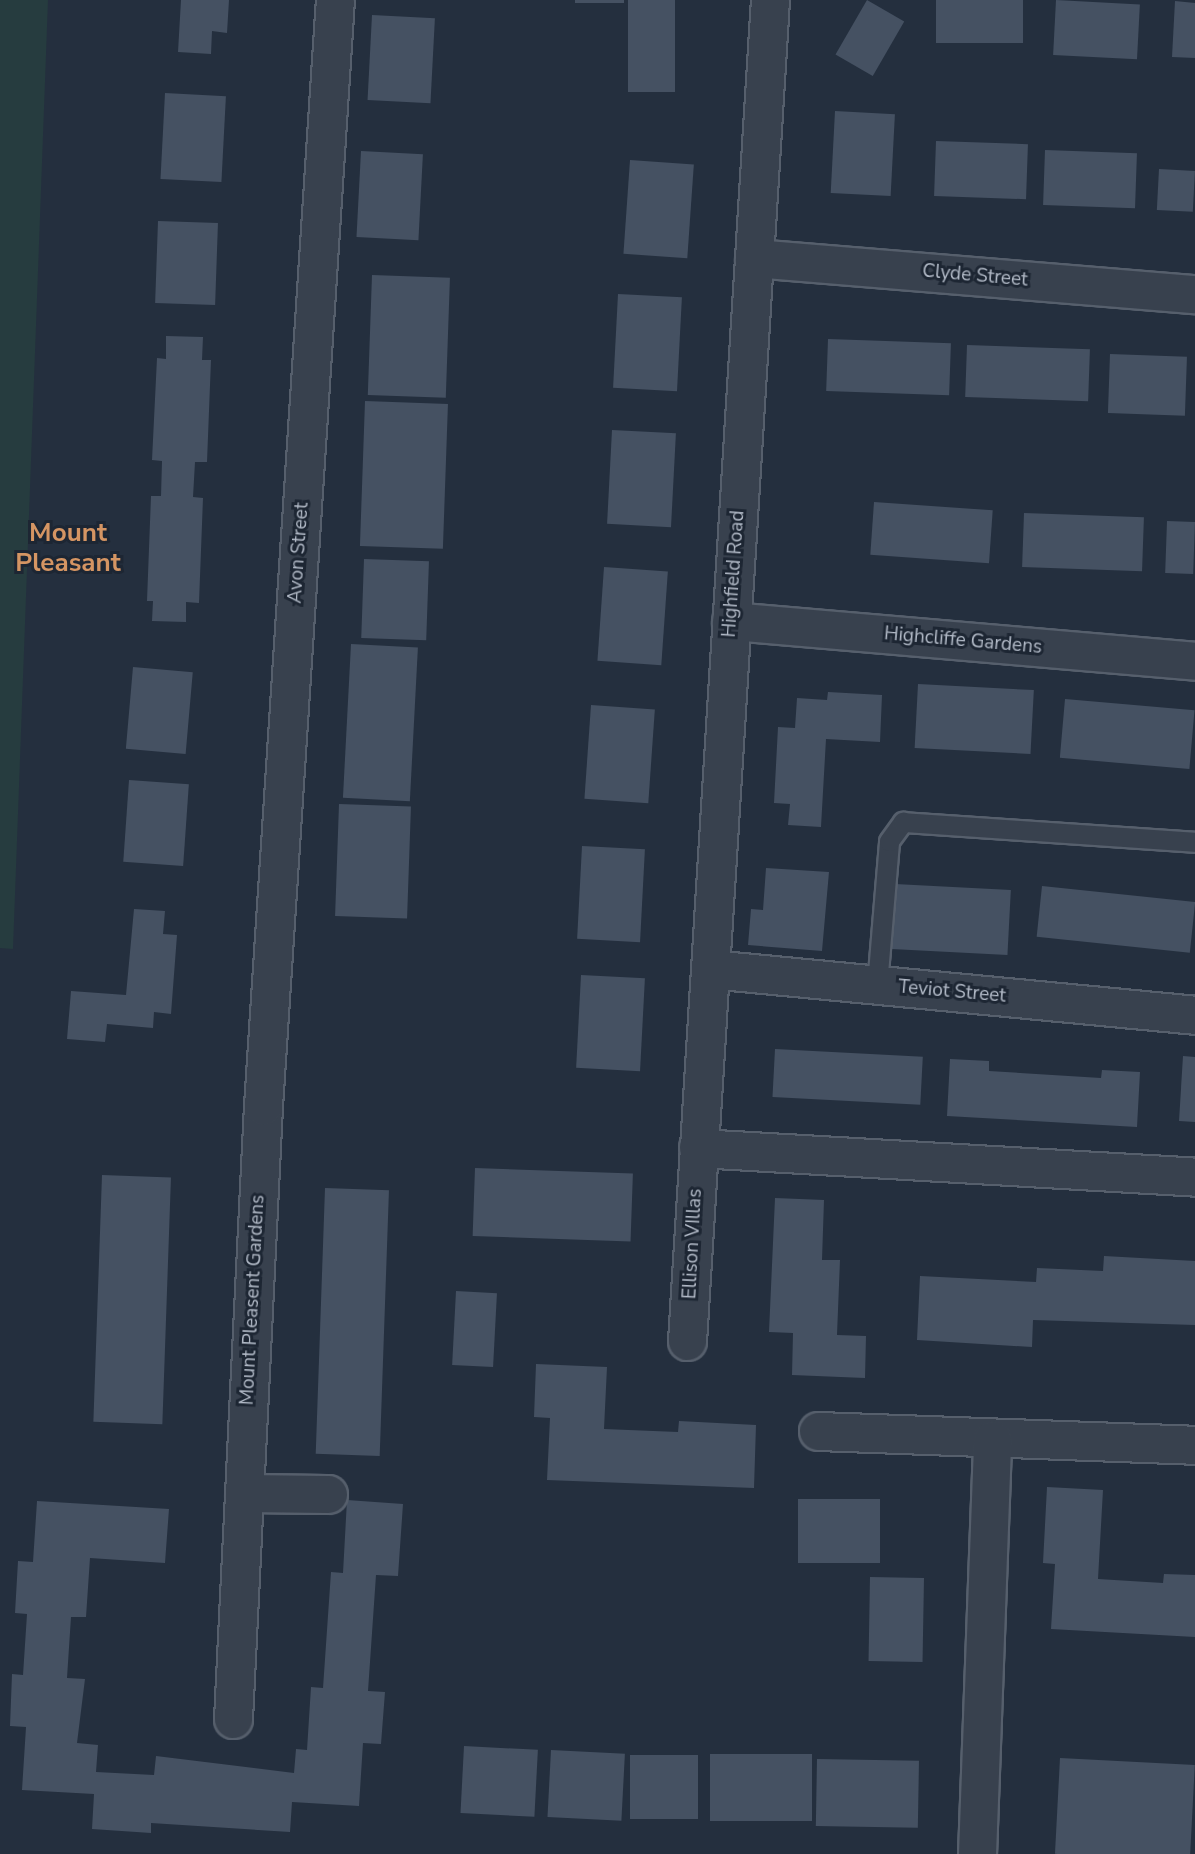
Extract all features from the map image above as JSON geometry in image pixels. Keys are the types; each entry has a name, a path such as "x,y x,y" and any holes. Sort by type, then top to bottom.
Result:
{"street":[{"name":"Avon Street","path":"262,1106 335,0"},
{"name":"Highfield Road","path":"698,1148 770,0"},
{"name":"Clyde Street","path":"754,258 1195,294"},
{"name":"Highcliffe Gardens","path":"731,621 1195,661"},
{"name":"Teviot Street","path":"710,969 1195,1014"},
{"name":"Mount Pleasent Gardens","path":"233,1719 262,1106"},
{"path":"698,1148 1195,1177"},
{"name":"Ellison VIllas","path":"687,1341 698,1148"},
{"path":"818,1431 1195,1445"},
{"path":"977,1854 992,1438"},
{"path":"244,1493 328,1494"}],"lane":[{"path":"877,985 888,841 903,822 1195,842"}],"green space":[{"path":"0,0 48,0 13,949 0,948"}],"building":[{"path":"181,0 229,0 227,33 212,31 211,54 178,52"},
{"path":"575,0 624,0 624,3 575,3"},
{"path":"628,0 675,0 675,92 628,92"},
{"path":"867,0 904,22 873,76 836,55"},
{"path":"936,0 1023,0 1023,43 936,43"},
{"path":"1056,0 1140,4 1137,59 1053,55"},
{"path":"1175,1 1195,3 1195,58 1172,57"},
{"path":"372,15 435,18 430,103 368,100"},
{"path":"165,93 226,96 221,182 160,179"},
{"path":"835,111 895,114 891,196 831,193"},
{"path":"936,141 1028,144 1026,199 934,196"},
{"path":"1045,150 1137,153 1135,208 1043,205"},
{"path":"361,151 423,154 418,240 356,237"},
{"path":"630,160 694,164 687,258 623,254"},
{"path":"1159,169 1195,171 1193,212 1157,210"},
{"path":"158,221 218,223 215,305 155,303"},
{"path":"372,275 450,278 446,398 368,395"},
{"path":"618,294 682,297 677,391 613,388"},
{"path":"166,336 203,337 202,360 211,360 207,462 195,462 193,497 203,498 199,603 186,602 186,622 152,621 153,601 147,601 151,496 161,496 162,461 152,460 157,358 166,359"},
{"path":"828,339 951,343 949,395 826,391"},
{"path":"967,345 1090,349 1088,401 965,397"},
{"path":"1110,354 1187,357 1185,416 1108,413"},
{"path":"365,401 448,404 443,549 360,546"},
{"path":"612,430 676,433 671,527 607,524"},
{"path":"874,502 993,510 989,563 870,555"},
{"path":"1024,513 1144,517 1142,571 1022,567"},
{"path":"1167,521 1195,522 1193,574 1165,573"},
{"path":"364,559 429,561 426,640 361,638"},
{"path":"604,567 668,571 661,665 597,661"},
{"path":"351,644 418,648 410,801 343,798"},
{"path":"133,667 193,672 186,754 126,749"},
{"path":"918,684 1034,690 1030,754 915,748"},
{"path":"828,692 882,695 880,742 826,739 821,827 788,825 790,804 774,803 778,727 795,728 797,698 827,700"},
{"path":"1065,699 1195,710 1189,769 1060,758"},
{"path":"591,705 655,709 648,803 584,799"},
{"path":"129,780 189,784 183,866 123,862"},
{"path":"339,804 411,807 407,918 335,916"},
{"path":"582,846 645,849 640,942 577,939"},
{"path":"766,868 829,872 822,951 748,945 751,909 763,910"},
{"path":"895,884 1011,890 1007,955 892,949"},
{"path":"1042,886 1195,902 1190,953 1037,937"},
{"path":"134,909 165,911 163,934 177,935 171,1014 154,1012 153,1028 107,1024 105,1042 67,1039 71,991 126,995"},
{"path":"581,975 645,978 640,1071 576,1068"},
{"path":"775,1049 923,1057 920,1105 772,1097"},
{"path":"1183,1056 1195,1057 1195,1122 1179,1121"},
{"path":"950,1059 989,1061 989,1071 1101,1078 1102,1070 1140,1072 1137,1127 947,1116"},
{"path":"475,1168 633,1174 631,1241 473,1236"},
{"path":"102,1175 171,1177 162,1424 93,1422"},
{"path":"325,1188 389,1190 380,1456 316,1454"},
{"path":"775,1198 824,1200 822,1260 840,1260 837,1335 866,1336 865,1378 792,1375 793,1333 769,1332"},
{"path":"1104,1256 1195,1261 1195,1325 1033,1320 1032,1347 917,1340 920,1276 1036,1282 1037,1268 1103,1271"},
{"path":"456,1291 497,1293 493,1367 452,1365"},
{"path":"536,1364 607,1367 604,1429 678,1432 679,1421 756,1425 754,1488 547,1480 550,1418 534,1417"},
{"path":"1047,1487 1103,1490 1098,1579 1163,1583 1164,1574 1195,1575 1195,1637 1051,1629 1055,1564 1043,1563"},
{"path":"798,1499 880,1499 880,1563 798,1563"},
{"path":"347,1500 403,1504 398,1576 376,1575 368,1691 385,1692 381,1744 363,1743 359,1806 292,1802 290,1832 151,1823 151,1833 92,1829 94,1794 22,1790 26,1727 10,1726 12,1674 23,1675 27,1614 15,1613 18,1561 33,1562 37,1501 169,1509 165,1563 90,1558 86,1617 71,1617 67,1678 85,1679 77,1743 98,1745 96,1772 154,1775 156,1756 294,1773 296,1749 307,1750 311,1687 323,1688 331,1572 343,1573"},
{"path":"870,1577 924,1578 923,1662 869,1661"},
{"path":"464,1746 538,1750 534,1817 460,1813"},
{"path":"551,1750 625,1754 621,1821 547,1817"},
{"path":"710,1754 812,1754 812,1821 710,1821"},
{"path":"630,1755 698,1755 698,1819 630,1819"},
{"path":"1060,1758 1195,1765 1190,1854 1055,1854"},
{"path":"817,1759 919,1761 918,1828 816,1826"}],"district":[{"name":"Mount Pleasant","path":"68,548"}]}
